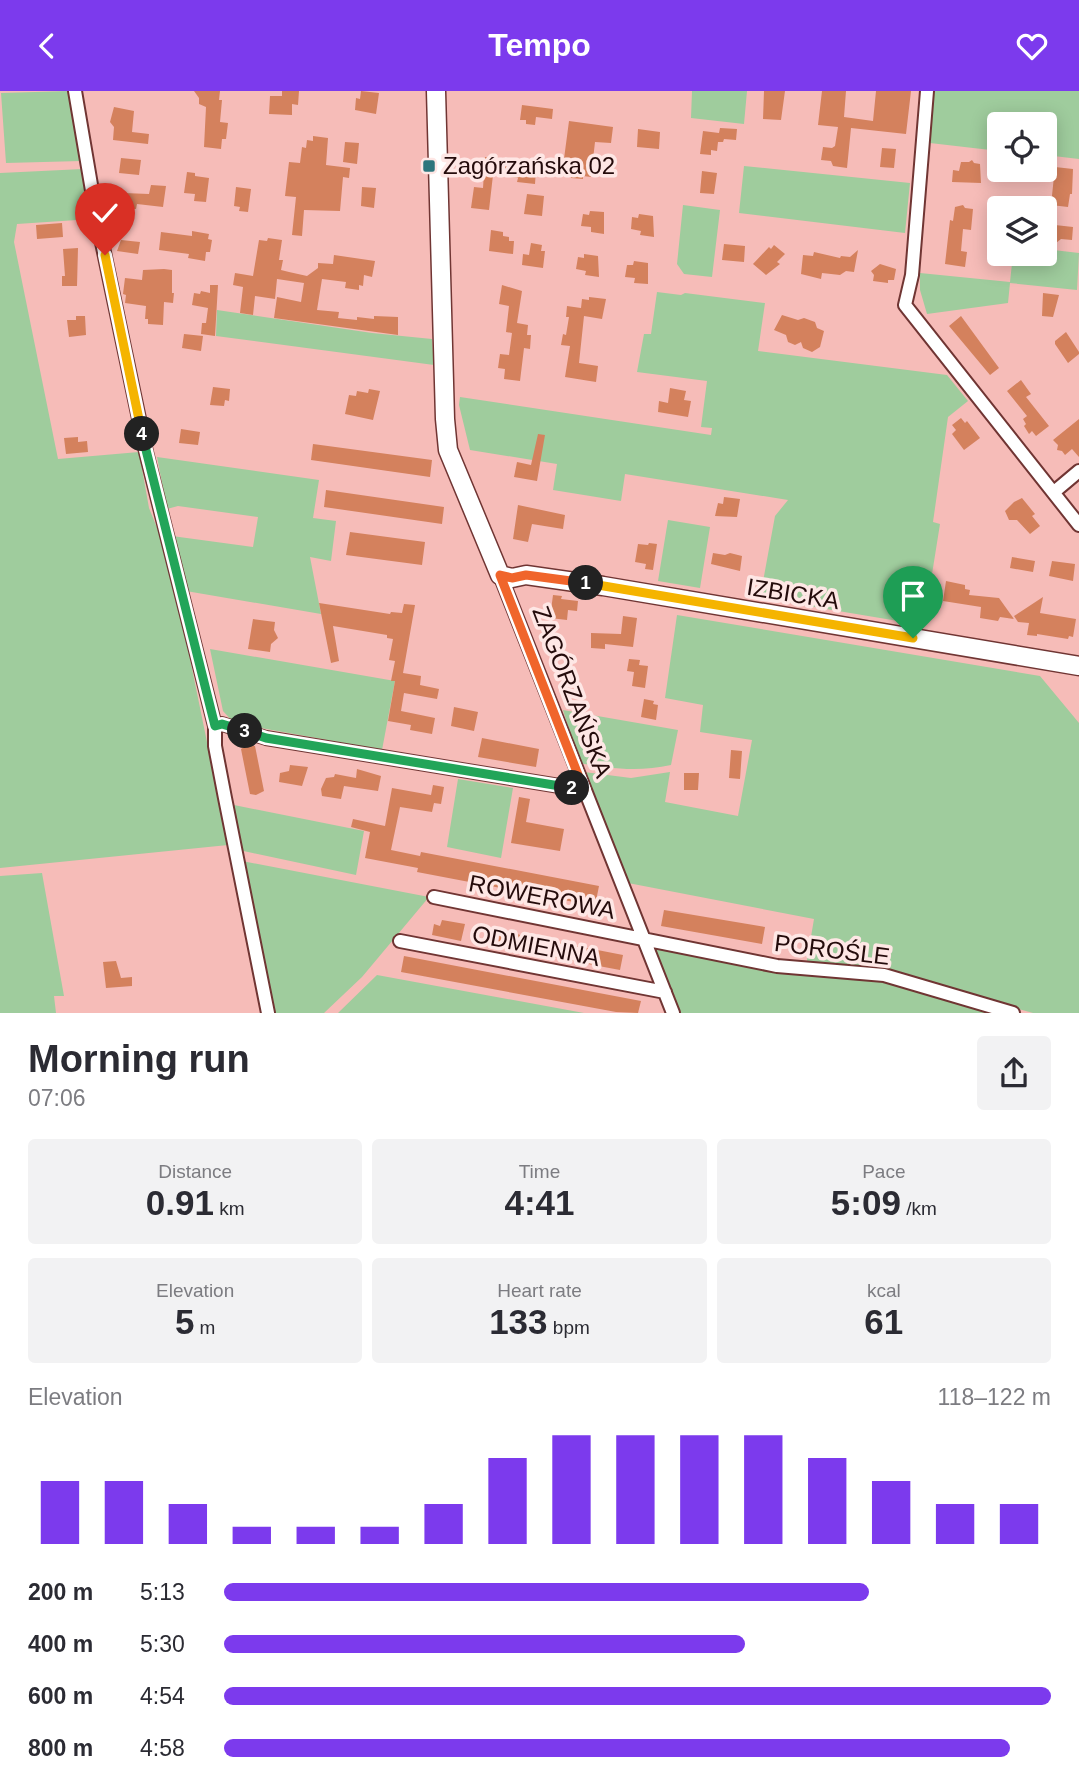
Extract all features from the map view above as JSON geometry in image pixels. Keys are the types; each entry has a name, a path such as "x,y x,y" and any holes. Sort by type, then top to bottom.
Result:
{"street":[{"path":"75,91 96,214 146,452 215,726 215,746 268,1013"},
{"name":"ZAGÓRZAŃSKA","path":"436,91 448,450 673,1013"},
{"path":"927,91 912,275 905,305 1079,525"},
{"path":"1054,492 1079,471"},
{"name":"IZBICKA","path":"500,575 512,578 526,575 596,585 1079,666"},
{"path":"215,726 222,724 266,738 584,790"},
{"name":"ROWEROWA","path":"435,897 642,938"},
{"name":"POROŚLE","path":"642,938 777,966 884,975 1013,1013"},
{"name":"ODMIENNA","path":"400,941 665,992"}],"green space":[{"path":"69,91 81,161 6,163 1,93"},
{"path":"692,91 747,91 744,124 691,118"},
{"path":"934,91 1079,91 1079,159 1057,156 1057,112 987,112 987,150 930,143"},
{"path":"744,166 910,183 905,233 739,213"},
{"path":"83,169 92,219 17,224 14,242 58,459 139,452 149,508 162,540 187,644 228,845 0,868 0,173"},
{"path":"683,205 720,210 712,277 684,274 677,264"},
{"path":"1057,250 1079,253 1077,290 1010,283 1008,303 927,314 920,290 920,273 1010,282 1012,266 1057,266"},
{"path":"657,292 765,303 758,351 947,375 968,401 948,417 933,522 940,524 925,618 916,624 760,598 775,516 788,500 625,474 621,501 553,490 557,464 470,450 459,405 460,397 711,435 712,428 701,427 707,381 637,372 644,334 651,334"},
{"path":"217,310 432,339 434,365 216,336"},
{"path":"157,457 319,480 313,518 336,521 331,561 310,557 321,614 186,591 172,536 253,547 258,517 178,506 167,509"},
{"path":"668,520 710,527 700,588 658,581"},
{"path":"677,615 1040,676 1079,723 1079,1013 1033,1013 885,971 806,966 814,919 628,883 584,772 631,778 670,772 665,802 738,816 752,740 700,732 703,705 665,698"},
{"path":"210,649 395,681 382,750 234,723 223,711"},
{"path":"563,710 678,730 671,765 625,769 579,763"},
{"path":"458,779 513,788 501,858 447,847"},
{"path":"229,804 364,831 356,875 239,850"},
{"path":"242,861 429,897 362,977 324,1013 273,1013"},
{"path":"42,873 64,996 54,996 56,1013 0,1013 0,876"},
{"path":"655,949 800,975 878,980 995,1013 681,1013"},
{"path":"377,975 584,1013 338,1013"}],"building":[{"path":"194,91 220,91 220,122 228,123 226,139 222,139 221,149 204,147 206,107 199,104 199,98"},
{"path":"282,91 299,91 298,105 292,104 292,115 269,114 270,96 282,96"},
{"path":"361,91 379,93 376,114 355,110 356,98 360,99"},
{"path":"764,91 785,91 781,120 763,119"},
{"path":"822,91 846,91 844,117 873,121 876,91 911,91 906,134 851,128 847,168 833,166 831,161 821,160 823,147 835,146 838,127 818,125"},
{"path":"522,105 553,109 552,119 536,117 535,125 526,124 526,120 520,120"},
{"path":"114,107 134,111 132,132 149,134 148,144 113,140 114,127 110,122"},
{"path":"569,121 613,127 611,143 595,142 591,177 571,178 571,174 562,174"},
{"path":"720,128 737,129 736,140 724,139 723,142 718,142 717,151 711,150 711,155 700,154 703,131 719,133"},
{"path":"638,129 660,132 659,149 637,147"},
{"path":"313,136 328,138 326,165 350,168 349,178 343,177 340,211 304,210 302,236 292,235 296,197 285,196 289,162 300,163 302,147 306,148 307,140 313,141"},
{"path":"345,142 359,143 357,164 343,162"},
{"path":"882,148 896,149 894,168 880,167"},
{"path":"485,157 502,159 502,166 536,169 535,184 517,182 518,178 493,175 489,210 471,208 474,187 483,188"},
{"path":"121,158 141,160 139,175 119,173"},
{"path":"972,160 980,164 981,183 952,182 953,170 959,171 961,162"},
{"path":"1057,167 1073,169 1072,194 1068,207 1057,206 1057,196 1052,196 1053,182 1057,182"},
{"path":"702,171 717,173 714,194 700,193"},
{"path":"187,172 209,178 206,202 194,201 195,194 184,193"},
{"path":"151,185 166,186 163,207 137,204 136,209 121,208 124,193 149,194"},
{"path":"236,187 251,189 248,212 239,211 240,207 234,206"},
{"path":"362,187 376,188 374,208 361,206"},
{"path":"527,194 544,196 542,216 524,214"},
{"path":"963,205 973,209 971,230 963,229 961,251 967,252 965,267 945,264 950,220 953,221 955,207"},
{"path":"590,211 604,212 604,234 591,232 591,227 581,226 583,214 589,215"},
{"path":"639,214 653,216 654,237 640,235 641,231 631,229 632,217 638,218"},
{"path":"62,223 63,237 37,239 36,225"},
{"path":"1057,225 1073,227 1072,240 1061,239 1057,242"},
{"path":"491,230 503,232 503,236 509,237 509,241 514,241 513,254 489,251"},
{"path":"192,231 209,234 208,239 212,240 205,261 188,258 189,254 159,250 161,232 192,236"},
{"path":"268,238 282,240 279,260 283,260 281,270 307,276 318,268 318,263 333,264 334,255 375,261 372,277 364,275 363,286 359,285 359,290 345,288 346,282 322,279 317,310 339,312 338,318 357,320 357,317 398,317 398,335 274,318 277,297 301,302 304,283 277,279 275,299 255,296 253,315 240,313 243,287 233,285 235,273 253,276 259,240 267,241"},
{"path":"121,240 140,242 138,254 117,251"},
{"path":"531,243 542,245 541,251 545,251 543,268 522,265 523,254 529,255"},
{"path":"724,244 745,246 744,262 722,260"},
{"path":"774,245 785,254 777,262 780,264 766,275 753,264"},
{"path":"78,248 77,286 62,286 62,276 65,276 63,249"},
{"path":"858,250 854,272 846,271 840,275 822,273 821,279 801,274 803,255 813,256 814,252 840,258 850,257"},
{"path":"584,254 598,256 599,277 585,275 586,271 576,269 578,257 584,258"},
{"path":"634,261 648,263 648,284 634,283 635,278 625,277 627,265 633,265"},
{"path":"880,264 896,269 894,280 888,280 888,283 873,281 874,275 871,271"},
{"path":"143,270 172,270 173,303 164,302 163,325 148,324 148,319 145,319 146,306 125,303 125,278 142,280"},
{"path":"210,285 218,285 215,336 201,334 208,308 192,305 194,293 210,293"},
{"path":"502,285 522,291 517,323 528,325 527,335 531,335 530,349 524,348 520,381 504,379 505,369 498,368 500,354 509,355 512,333 506,332 509,306 499,304"},
{"path":"1043,293 1059,295 1053,317 1042,316"},
{"path":"589,297 606,299 602,319 584,316 579,363 598,366 596,382 565,377 570,346 561,345 569,317 566,317 567,306 581,308 582,299 589,300"},
{"path":"782,315 815,322 817,328 824,331 820,347 812,352 803,348 801,342 795,345 788,342 786,335 774,330"},
{"path":"76,316 85,316 86,335 69,337 67,320 76,320"},
{"path":"961,316 999,368 990,375 949,326"},
{"path":"1066,332 1079,352 1068,363 1055,344"},
{"path":"184,334 203,336 201,351 182,348"},
{"path":"1021,380 1031,394 1026,397 1049,426 1036,436 1032,431 1029,434 1023,419 1027,416 1007,391"},
{"path":"213,387 230,389 229,401 225,400 224,406 210,405"},
{"path":"670,388 686,391 684,400 691,401 688,417 658,412 659,401 668,403"},
{"path":"369,389 380,391 373,420 345,414 349,395 356,396 357,391 368,393"},
{"path":"961,418 965,423 967,421 980,438 964,450 952,434 956,430 952,425"},
{"path":"1079,419 1079,457 1072,449 1065,455 1057,450 1058,445 1053,440"},
{"path":"181,429 200,432 198,445 179,443"},
{"path":"538,434 545,435 537,481 514,477 517,462 531,465"},
{"path":"78,437 78,442 87,441 88,452 66,454 64,438"},
{"path":"313,444 432,460 430,477 311,460"},
{"path":"326,490 444,507 442,524 324,507"},
{"path":"724,497 740,499 737,517 715,516 718,503 723,504"},
{"path":"1022,498 1035,514 1032,516 1040,526 1030,534 1017,520 1009,520 1005,511"},
{"path":"518,505 565,515 563,529 532,524 528,542 513,539"},
{"path":"350,532 425,542 422,565 346,555"},
{"path":"638,544 657,544 653,570 645,569 646,564 635,562"},
{"path":"713,553 742,556 740,571 711,564"},
{"path":"1012,557 1035,561 1033,572 1010,568"},
{"path":"1052,561 1075,564 1073,581 1049,576"},
{"path":"946,581 965,585 965,589 970,590 969,595 999,598 1014,619 1000,617 998,621 980,618 981,607 943,601"},
{"path":"553,595 578,601 577,611 568,610 567,620 550,618"},
{"path":"1043,597 1040,613 1076,619 1073,637 1069,636 1068,639 1027,635 1029,623 1018,622 1014,616"},
{"path":"319,603 390,614 402,613 404,604 415,605 403,673 421,676 420,685 439,689 437,699 404,693 401,711 435,718 432,734 410,730 411,725 388,721 395,681 391,681 395,661 389,660 393,639 387,638 387,635 333,626 339,661 331,663"},
{"path":"623,616 637,618 633,647 605,644 605,649 591,648 591,633 621,634"},
{"path":"253,619 275,622 274,630 278,638 271,644 270,652 248,649"},
{"path":"629,659 640,660 639,665 648,666 645,688 632,686 634,672 627,671"},
{"path":"644,699 654,701 653,704 658,705 656,720 641,717"},
{"path":"454,707 478,712 474,731 451,726"},
{"path":"482,738 539,749 536,767 478,757"},
{"path":"247,745 255,746 264,791 256,795 250,794 241,749"},
{"path":"731,750 742,751 740,779 729,778"},
{"path":"290,765 308,767 302,786 279,782 280,773 289,771"},
{"path":"357,769 381,776 378,791 344,786 341,799 322,796 321,789 326,778 334,777 335,774 356,778"},
{"path":"684,773 699,773 698,790 684,790"},
{"path":"433,785 444,787 441,804 434,803 432,812 400,807 391,850 420,856 421,852 599,886 595,906 417,872 418,868 365,858 370,832 351,827 353,819 385,826 392,788 431,795"},
{"path":"519,797 530,799 526,822 564,829 560,851 511,843"},
{"path":"664,910 765,927 762,944 661,926"},
{"path":"442,920 465,924 461,941 432,935 434,924 440,926"},
{"path":"500,931 623,955 620,970 498,947"},
{"path":"404,956 641,1001 638,1013 616,1012 401,972"},
{"path":"116,961 121,978 132,977 132,986 106,988 103,962"}],"place":[{"name":"Zagórzańska 02","path":"429,166"}],"route":[{"path":"105,255 146,452 215,726 222,724 266,738 584,790 500,575 507,578 526,575 551,578 913,638"}]}
